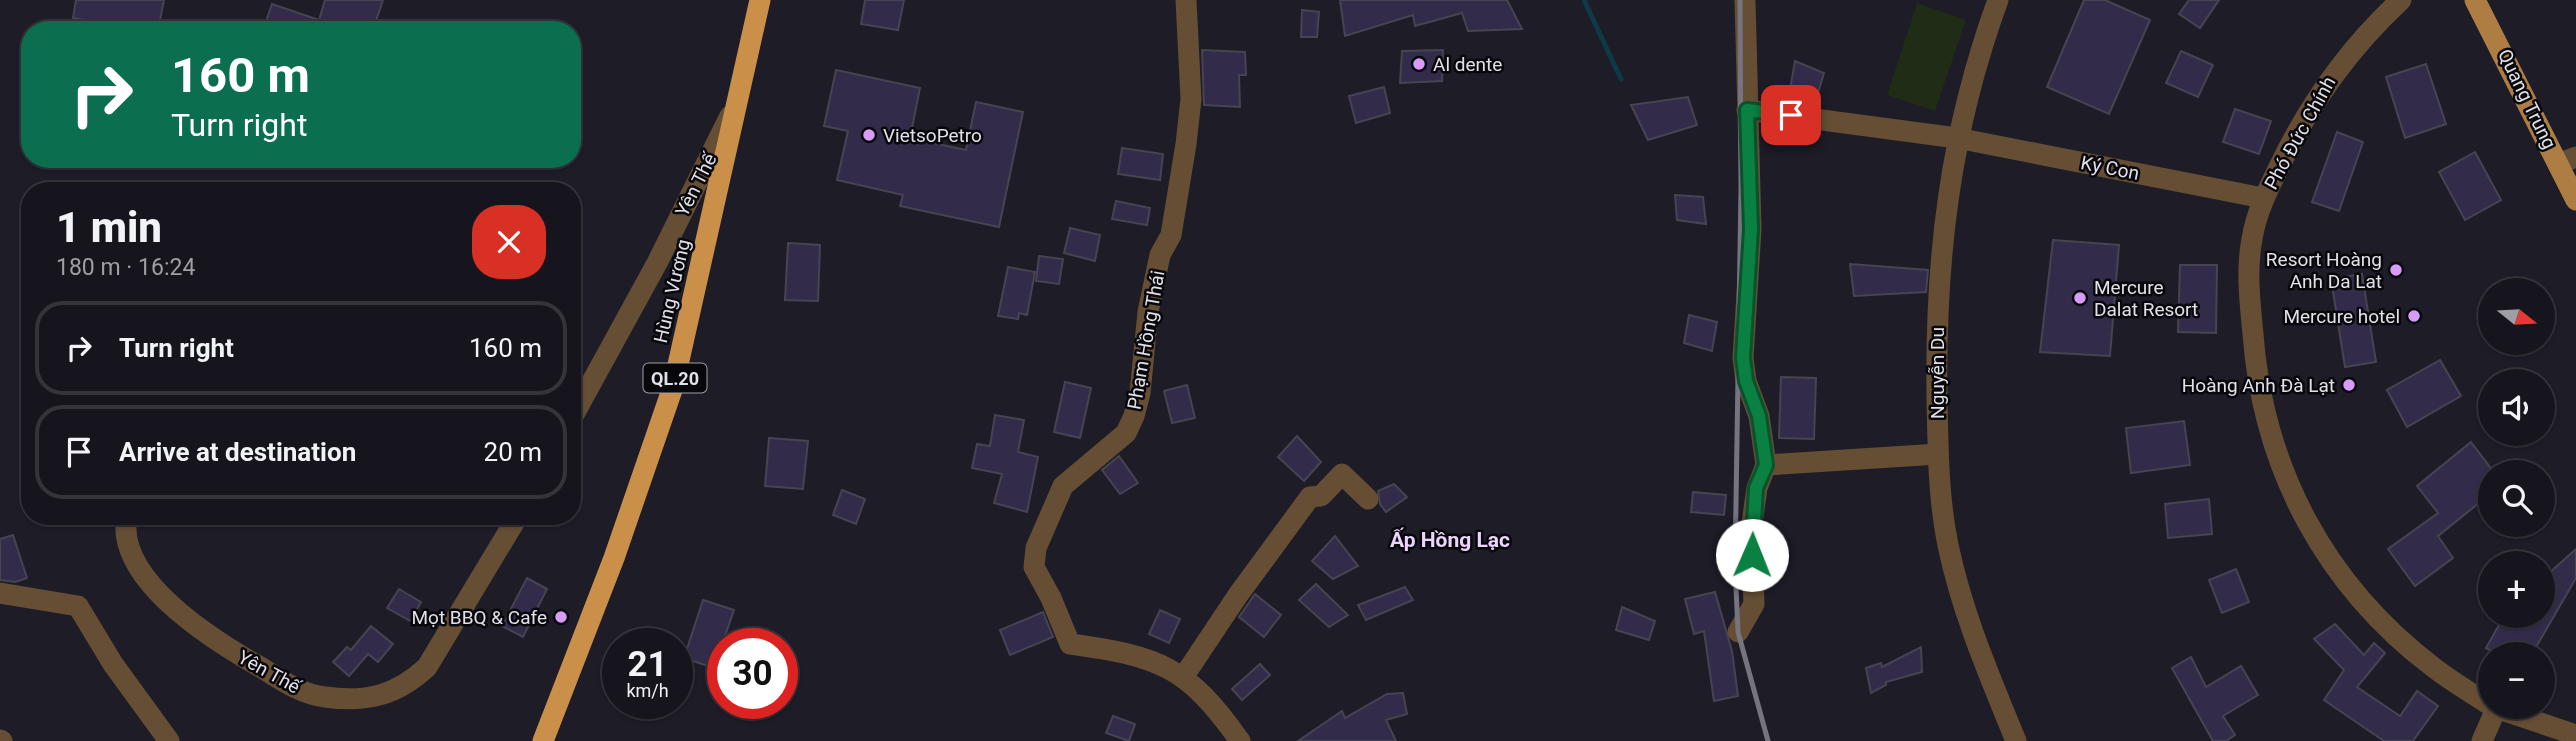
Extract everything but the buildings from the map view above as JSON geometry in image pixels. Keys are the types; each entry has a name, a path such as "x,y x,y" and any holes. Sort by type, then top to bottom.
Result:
{"highway":[{"name":"Hùng Vương","path":"543,741 614,558 673,387 760,0"}],"main road":[{"name":"Quang Trung","path":"2475,0 2567,161 2576,200"}],"street":[{"name":"Phạm Hồng Thái","path":"1186,0 1191,99 1186,144 1171,235 1160,255 1148,312 1140,393 1134,416 1126,433 1063,486 1036,548 1034,566 1070,644 1125,652 1184,676 1199,688 1240,741"},
{"path":"1738,632 1754,604 1751,530 1756,488 1766,465 1759,416 1746,381 1743,358 1751,229 1745,0"},
{"name":"Nguyễn Du","path":"1998,0 1975,64 1957,138 1944,210 1936,326 1938,454 1948,544 1970,625 2016,741"},
{"name":"Phó Đức Chính","path":"2401,0 2351,50 2330,77 2299,126 2263,198 2252,239 2249,288 2254,347 2269,430 2304,521 2320,547 2376,617 2432,667 2478,697"},
{"name":"Yên Thế","path":"581,402 657,263 738,100"},
{"name":"Ký Con","path":"1747,110 1957,138 2263,198"},
{"path":"1766,465 1938,454"},
{"path":"1184,676 1238,595 1310,497 1321,496 1342,474 1368,499"},
{"name":"Yên Thế","path":"128,525 133,559 178,613 215,642 304,692 324,697 374,698 407,686 428,667 513,525"},
{"path":"0,593 78,606 113,664 169,741"},
{"path":"2482,741 2489,719"},
{"name":"Phó Đức Chính","path":"2527,719 2576,736"}],"green space":[{"path":"1917,3 1966,20 1935,111 1887,95"}],"waterway":[{"path":"1584,0 1621,79"}],"railway":[{"path":"1740,0 1741,188 1735,565 1738,632 1768,741"}],"place":[{"name":"Al dente","path":"1419,64"},
{"name":"VietsoPetro","path":"869,135"},
{"name":"Resort Hoàng Anh Da Lat","path":"2396,270"},
{"name":"Mercure Dalat Resort","path":"2080,298"},
{"name":"Mercure hotel","path":"2414,316"},
{"name":"Hoàng Anh Đà Lạt","path":"2349,385"},
{"name":"Mọt BBQ & Cafe","path":"561,617"}],"district":[{"name":"Ấp Hồng Lạc","path":"1450,540"}],"route":[{"path":"1752,555 1751,530 1756,488 1766,465 1759,416 1746,381 1743,358 1751,229 1747,110 1791,115"}]}
